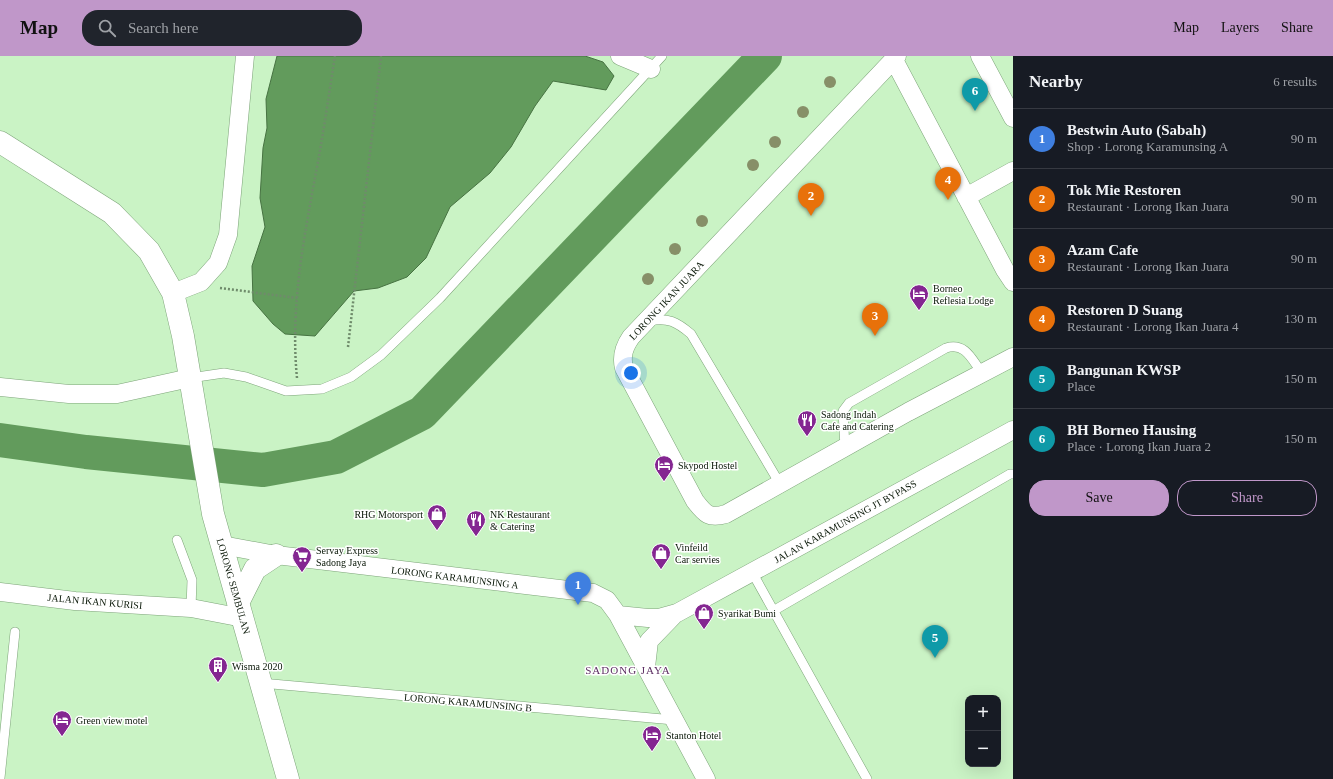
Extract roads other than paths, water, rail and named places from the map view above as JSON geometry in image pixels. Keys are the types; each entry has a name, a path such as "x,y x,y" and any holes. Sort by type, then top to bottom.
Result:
{"street":[{"path":"173,293 200,282 218,263 228,235 245,56"},
{"path":"620,56 656,62"},
{"path":"980,56 1013,118"},
{"path":"896,58 966,197 1010,273"},
{"name":"LORONG IKAN JUARA","path":"896,58 631,337 626,345 622,360 624,368 695,501 709,516 718,516 726,514 845,447 1013,357"},
{"name":"LORONG SEMBULAN","path":"2,147 112,213 149,251 173,293 183,336 213,514 261,684 289,776"},
{"path":"966,197 1013,171"},
{"path":"0,387 69,394 117,394 191,384"},
{"name":"JALAN KARAMUNSING JT BYPASS","path":"677,613 1013,430"},
{"name":"LORONG KARAMUNSING A","path":"222,545 276,555 593,593 607,600 618,614"},
{"path":"241,610 255,569 276,555"},
{"name":"JALAN IKAN KURISI","path":"0,592 75,601 241,610"},
{"path":"618,614 660,618 677,613"},
{"path":"646,667 649,641 677,613"},
{"path":"618,614 706,779"}],"lane":[{"path":"191,384 224,373 246,377 286,391 322,389 351,377 381,355 440,298 656,62"},
{"path":"646,321 657,319 670,320 681,325 691,334 780,484"},
{"path":"845,447 843,410 849,403 946,348 954,346 960,347 967,352 982,373"},
{"path":"773,611 1010,474 1013,474"},
{"path":"177,540 192,580 191,608"},
{"path":"752,572 867,779"},
{"path":"0,778 14,632"},
{"name":"LORONG KARAMUNSING B","path":"261,684 674,720"}],"waterway":[{"path":"0,440 86,452 263,470 336,457 422,413 765,56"}],"place":[{"name":"BH Borneo Hausing","path":"975,111"},
{"name":"Restoren D Suang","path":"948,200"},
{"name":"Tok Mie Restoren","path":"811,216"},
{"name":"Borneo Reflesia Lodge","path":"919,311"},
{"name":"Azam Cafe","path":"875,336"},
{"name":"Sadong Indah Cafe and Catering","path":"807,437"},
{"name":"Skypod Hostel","path":"664,482"},
{"name":"RHG Motorsport","path":"437,531"},
{"name":"NK Restaurant & Catering","path":"476,537"},
{"name":"Vinfeild Car servies","path":"661,570"},
{"name":"Servay Express Sadong Jaya","path":"302,573"},
{"name":"Bestwin Auto (Sabah)","path":"578,605"},
{"name":"Syarikat Bumi","path":"704,630"},
{"name":"Bangunan KWSP","path":"935,658"},
{"name":"Wisma 2020","path":"218,683"},
{"name":"Green view motel","path":"62,737"},
{"name":"Stanton Hotel","path":"652,752"}],"district":[{"name":"SADONG JAYA","path":"628,670"}]}
